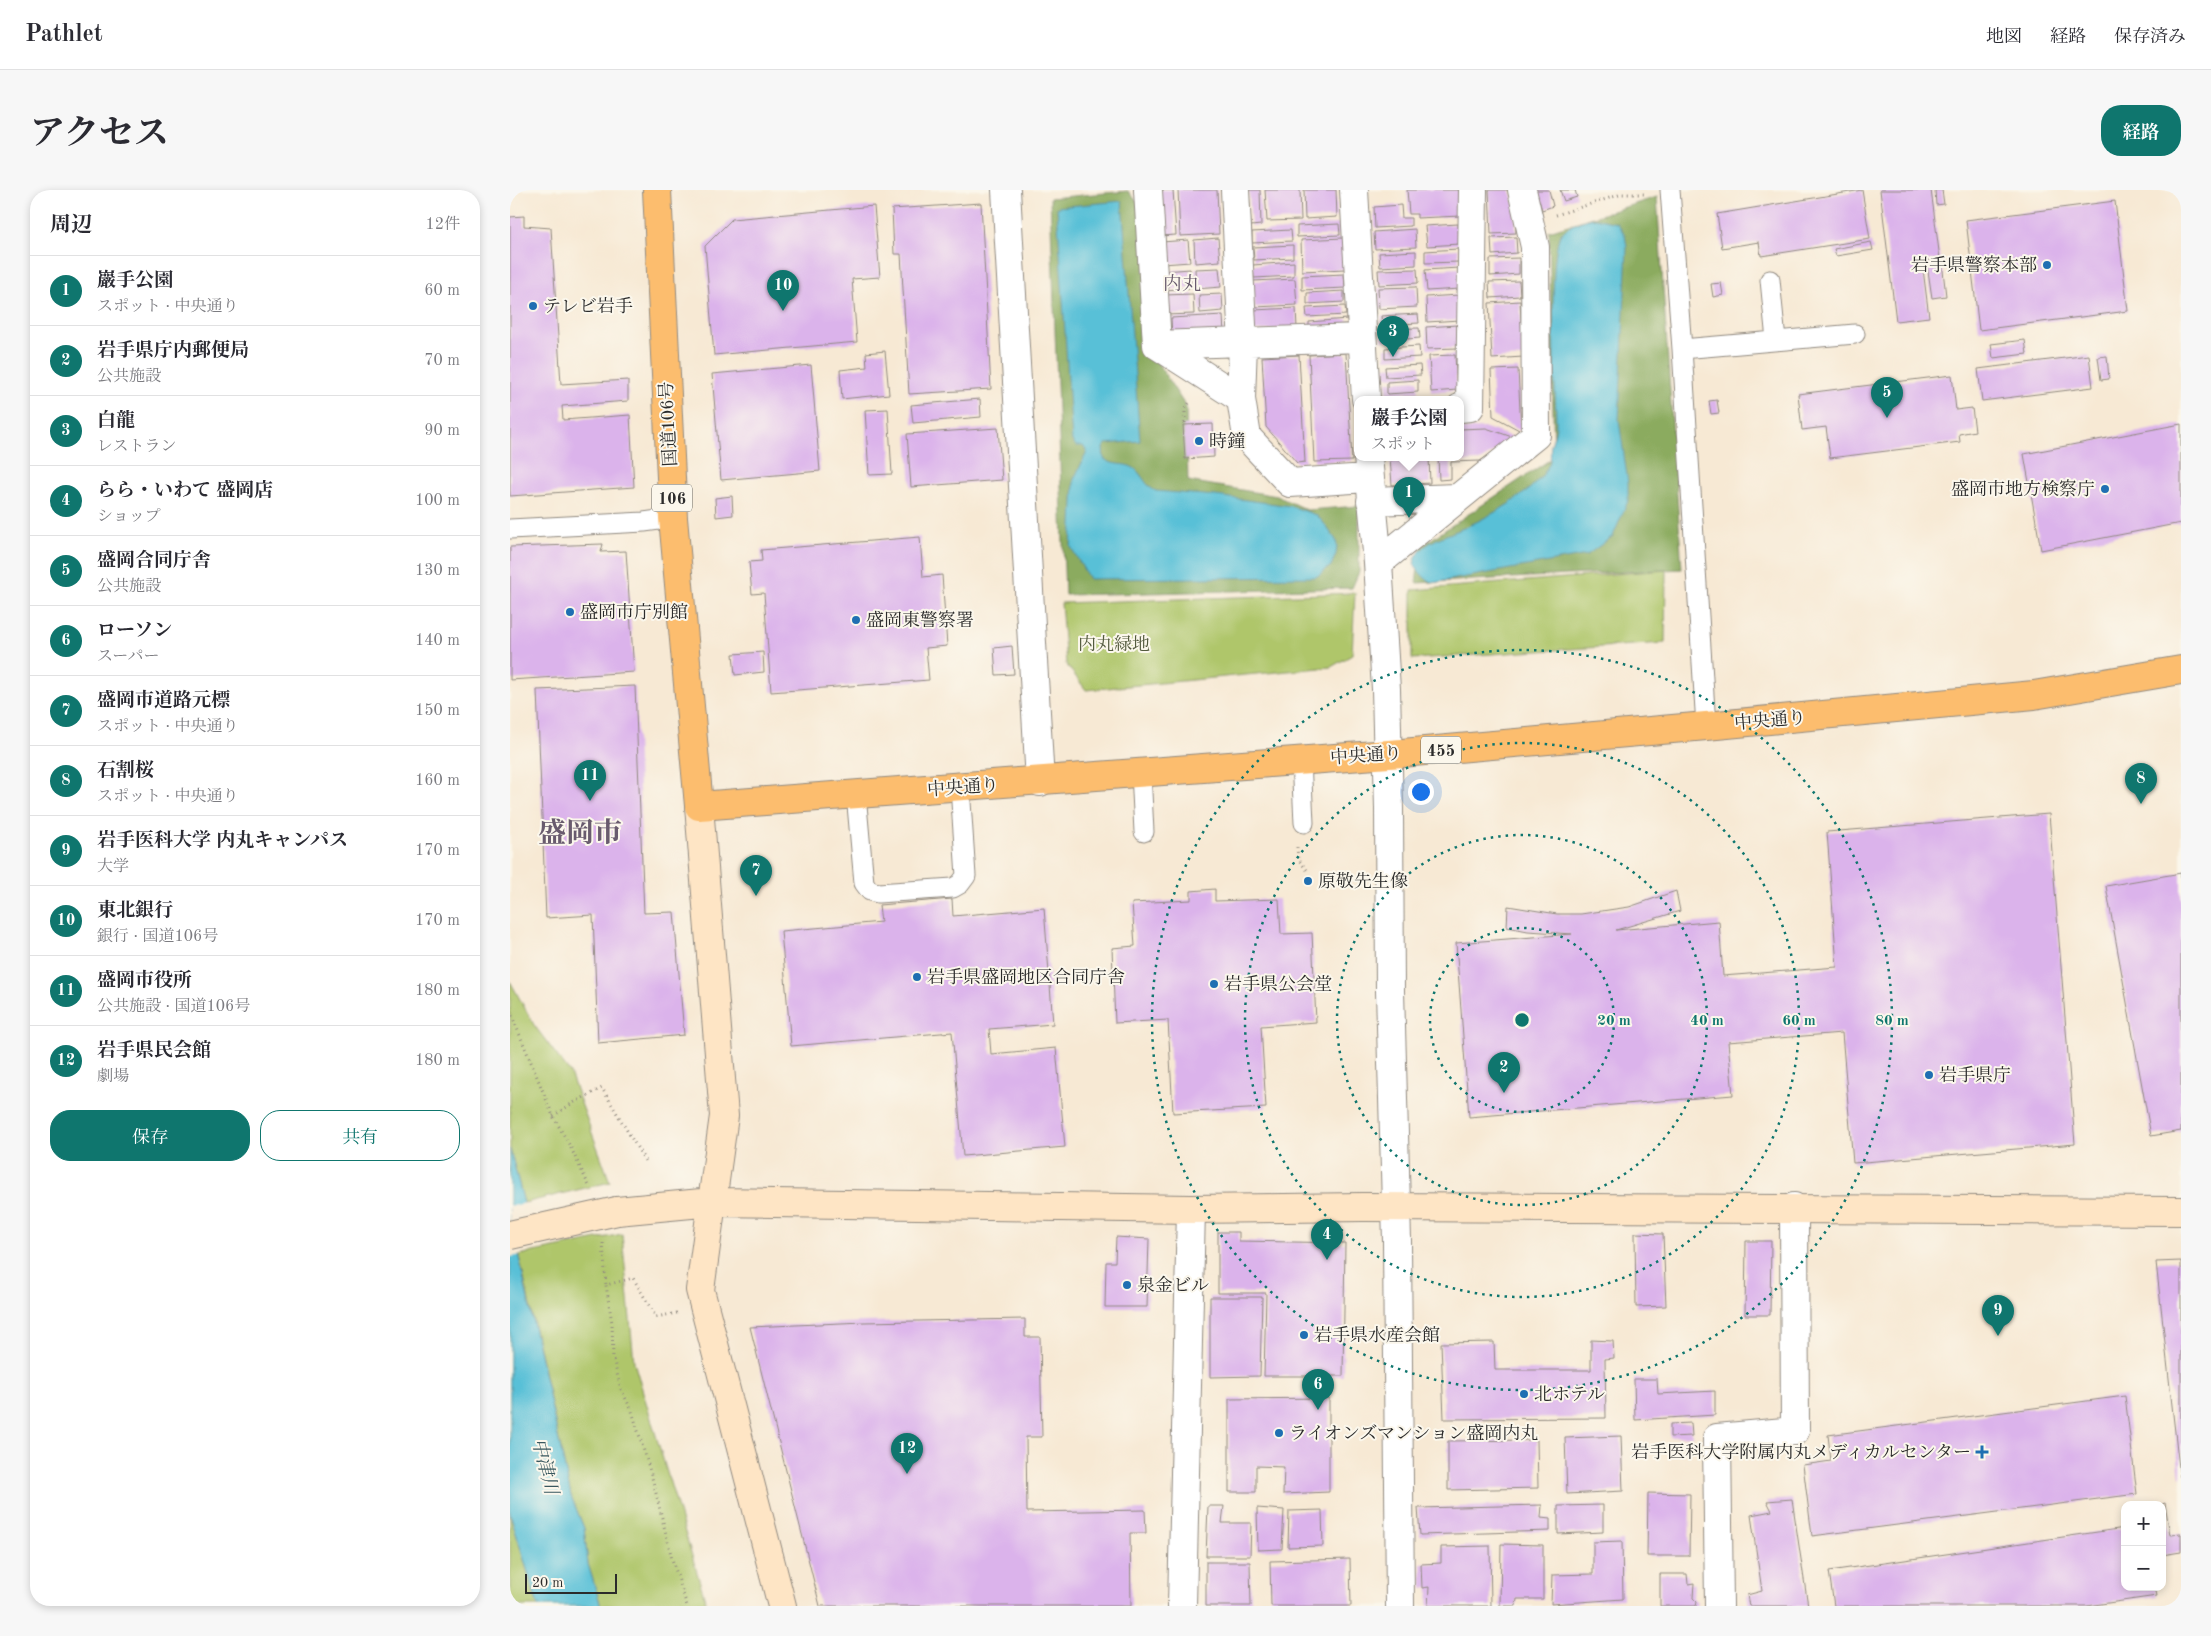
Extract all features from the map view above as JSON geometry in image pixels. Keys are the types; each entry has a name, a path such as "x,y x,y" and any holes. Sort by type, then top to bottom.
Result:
{"highway":[{"name":"国道106号","path":"657,190 673,518 699,806"},
{"name":"中央通り","path":"699,806 1040,782 1141,772 1388,754 1706,726 2034,695 2181,670"}],"street":[{"path":"1006,190 1040,782"},
{"path":"1148,190 1157,345"},
{"path":"1235,190 1242,344 1241,399 1248,437 1290,483 1369,478 1458,498"},
{"path":"1354,190 1366,396"},
{"path":"1464,408 1470,407 1473,190"},
{"path":"1378,563 1536,436 1535,247 1522,190"},
{"path":"1157,345 1242,344 1361,338"},
{"path":"1157,345 1241,399"},
{"path":"1369,478 1378,563 1388,754 1390,991 1396,1207 1400,1606"},
{"path":"699,806 724,1116 700,1290 782,1606"},
{"path":"510,1235 617,1211 712,1202 1192,1209 1794,1207 2181,1211"},
{"path":"1719,1606 1717,1438 1794,1431 1794,1207"},
{"path":"1182,1606 1192,1209"}],"lane":[{"path":"1670,192 1706,726"},
{"path":"1770,280 1776,340"},
{"path":"1682,349 1855,334"},
{"path":"510,529 644,522 673,518"},
{"path":"1301,760 1304,823"},
{"path":"1141,772 1144,832"},
{"path":"856,794 864,883 870,891 888,893 953,888 960,884 966,876 960,787"}],"path":[{"path":"1530,224 1622,194 1670,192"},
{"path":"1297,844 1298,859 1307,870"},
{"path":"510,1011 553,1116 572,1103 602,1088 645,1161"},
{"path":"677,1313 656,1317 634,1278 606,1285 612,1323 613,1358 621,1389 632,1410 687,1606"}],"green space":[{"path":"1128,191 1146,212 1155,359 1186,407 1188,481 1277,496 1307,510 1359,506 1359,572 1352,588 1065,595 1050,198"},
{"path":"1657,197 1682,569 1416,583 1421,546 1554,457 1549,231"},
{"path":"1666,570 1665,643 1412,659 1412,590"},
{"name":"内丸緑地","path":"1355,593 1352,655 1331,667 1086,690 1066,664 1061,603"},
{"path":"510,981 534,1025 570,1073 610,1182 524,1203 510,1149"},
{"path":"622,1234 634,1362 707,1606 601,1606 588,1564 584,1528 571,1496 519,1255"},
{"path":"510,1513 538,1606 510,1606"}],"water":[{"path":"1122,201 1140,441 1106,444 1103,448 1104,459 1112,463 1134,468 1150,487 1156,491 1216,496 1291,506 1316,515 1336,540 1337,546 1331,566 1316,577 1089,579 1071,547 1074,479 1087,452 1083,446 1076,446 1072,441 1057,207"},
{"path":"1595,218 1617,223 1625,235 1627,247 1619,420 1628,483 1628,501 1613,536 1587,555 1433,583 1422,575 1414,564 1422,550 1428,544 1478,521 1514,501 1535,483 1549,464 1556,426 1553,294 1557,246 1561,234 1572,225"},
{"name":"中津川","path":"510,1149 524,1203 518,1253 571,1496 584,1528 588,1564 601,1606 538,1606 510,1513"}],"pier":[{"path":"526,1203 521,1255 510,1257 510,1206"}],"building":[{"path":"1157,190 1173,190 1176,235 1160,236"},
{"path":"1178,190 1217,190 1219,234 1180,236"},
{"path":"1249,190 1260,190 1261,225 1251,226"},
{"path":"1265,190 1300,190 1301,220 1267,221"},
{"path":"1304,190 1336,190 1337,217 1305,219"},
{"path":"1407,190 1460,190 1461,216 1417,218 1417,214 1409,214"},
{"path":"1489,190 1510,190 1515,207 1516,233 1491,234"},
{"path":"1536,190 1549,190 1553,206 1542,210"},
{"path":"1560,190 1575,190 1577,197 1564,201"},
{"path":"1862,190 1870,239 1761,256 1759,242 1722,248 1717,214"},
{"path":"1880,190 1931,190 1940,259 1922,261 1929,317 1896,321"},
{"path":"1935,190 1942,190 1944,204 1936,205"},
{"name":"岩手県警察本部","path":"2115,201 2128,311 1979,330 1966,220"},
{"path":"981,203 991,389 909,394 901,254 894,254 892,209"},
{"path":"1401,205 1402,218 1411,218 1411,226 1375,228 1374,207"},
{"path":"874,206 880,277 852,279 857,342 714,355 705,246 732,219"},
{"name":"テレビ岩手","path":"524,216 524,226 551,228 561,384 628,380 628,401 562,406 563,420 630,415 634,487 510,496 510,217"},
{"path":"1339,224 1340,235 1297,237 1297,226"},
{"path":"1458,224 1459,244 1427,246 1425,226"},
{"path":"1415,229 1416,247 1375,249 1374,232"},
{"path":"1291,230 1292,241 1252,243 1252,232"},
{"path":"1516,237 1517,253 1492,255 1491,238"},
{"path":"1218,238 1220,261 1195,263 1194,240"},
{"path":"1343,238 1345,269 1302,271 1301,240"},
{"path":"1188,240 1190,262 1163,264 1162,242"},
{"path":"1871,242 1873,250 1836,256 1834,249"},
{"path":"1293,245 1293,258 1254,260 1253,247"},
{"path":"1458,249 1459,262 1425,263 1425,251"},
{"path":"1416,251 1416,265 1380,267 1379,253"},
{"path":"1519,258 1519,274 1490,276 1490,259"},
{"path":"1294,262 1294,276 1254,278 1253,265"},
{"path":"1942,262 1946,296 1932,298 1927,264"},
{"path":"1219,268 1221,287 1196,289 1195,269"},
{"path":"1459,268 1460,289 1427,291 1425,270"},
{"path":"1190,269 1191,288 1165,290 1164,271"},
{"path":"1417,269 1418,283 1379,285 1378,270"},
{"path":"1344,274 1345,288 1302,290 1302,276"},
{"path":"1295,279 1297,305 1255,307 1253,281"},
{"path":"1519,281 1520,296 1490,298 1489,282"},
{"path":"1721,283 1723,295 1713,297 1711,284"},
{"path":"1416,287 1417,307 1379,309 1378,288"},
{"path":"1344,291 1344,302 1307,304 1307,293"},
{"path":"1193,294 1194,314 1165,315 1164,295"},
{"path":"1222,294 1223,311 1200,313 1199,295"},
{"path":"1459,295 1460,320 1427,322 1426,297"},
{"path":"1520,301 1523,357 1492,359 1489,303"},
{"path":"1345,306 1346,315 1307,317 1306,308"},
{"path":"1296,308 1297,328 1254,331 1253,310"},
{"path":"1418,314 1419,323 1382,325 1381,316"},
{"path":"1223,315 1224,335 1172,338 1171,318"},
{"path":"1347,319 1348,324 1309,326 1309,322"},
{"path":"1457,325 1458,348 1427,349 1426,327"},
{"path":"1419,328 1420,338 1382,341 1382,329"},
{"path":"2025,340 2027,354 1993,358 1991,344"},
{"path":"1419,346 1420,357 1385,359 1385,348"},
{"path":"885,351 889,394 842,399 840,370 867,367 866,353"},
{"path":"1346,353 1352,461 1314,462 1309,355"},
{"path":"1299,355 1305,462 1297,463 1266,427 1262,357"},
{"path":"1455,355 1457,390 1431,392 1429,356"},
{"path":"2089,355 2093,387 1982,401 1978,369"},
{"path":"2107,356 2109,379 2101,380 2098,357"},
{"path":"811,365 820,471 721,480 712,374"},
{"path":"1420,365 1421,375 1386,377 1385,367"},
{"path":"1518,369 1521,431 1493,416 1491,370"},
{"path":"1952,375 1956,410 1972,408 1975,431 1959,434 1960,442 1830,458 1826,427 1802,430 1798,394"},
{"path":"1418,380 1418,392 1387,394 1387,382"},
{"path":"980,399 981,417 913,423 911,405"},
{"path":"1717,400 1719,413 1711,414 1709,401"},
{"path":"888,409 892,474 869,475 865,410"},
{"name":"時鐘","path":"1213,424 1214,457 1185,459 1183,425"},
{"name":"盛岡市地方検察庁","path":"2181,424 2181,523 2041,550 2024,454"},
{"path":"998,428 1002,480 911,487 907,434"},
{"path":"1486,428 1515,438 1480,461 1451,462 1451,479 1439,480 1438,461 1464,461 1464,429"},
{"path":"1390,461 1429,461 1430,483 1392,485"},
{"path":"732,496 733,515 716,517 715,498"},
{"name":"盛岡東警察署","path":"920,537 923,577 942,575 947,646 926,648 929,680 771,692 764,593 752,594 749,562 762,561 761,550"},
{"name":"盛岡市庁別館","path":"603,544 601,552 626,551 634,672 510,680 510,547"},
{"path":"1012,646 1014,674 996,675 994,648"},
{"path":"763,652 764,672 735,675 733,654"},
{"path":"635,686 644,913 674,912 684,1035 598,1043 593,915 546,918 537,690"},
{"path":"2049,814 2075,1144 1853,1163 1842,1033 1728,1042 1733,1095 1469,1117 1456,943 1572,934 1528,931 1507,927 1508,906 1557,914 1581,914 1629,907 1676,891 1680,911 1616,930 1719,921 1723,976 1837,967 1827,832"},
{"path":"2181,873 2181,1131 2151,1136 2106,886"},
{"name":"岩手県公会堂","path":"1215,889 1215,901 1279,899 1281,934 1312,933 1316,1022 1261,1026 1266,1108 1173,1113 1168,1020 1115,1023 1112,948 1135,946 1132,903 1191,900 1191,891"},
{"name":"岩手県盛岡地区合同庁舎","path":"952,899 953,916 1044,908 1053,1024 989,1029 991,1054 1056,1048 1065,1147 963,1156 952,1032 791,1046 781,931 881,922 879,905"},
{"name":"岩手県水産会館","path":"1218,1232 1239,1232 1239,1241 1345,1243 1343,1376 1264,1376 1266,1293 1218,1293"},
{"path":"1635,1233 1663,1234 1666,1306 1636,1307"},
{"name":"泉金ビル","path":"1116,1237 1149,1239 1147,1307 1105,1307 1106,1262 1115,1262"},
{"path":"1746,1241 1771,1241 1770,1315 1745,1315"},
{"path":"2181,1261 2181,1476 2180,1477 2156,1262"},
{"path":"1210,1297 1262,1297 1260,1376 1210,1377"},
{"path":"1025,1319 1025,1337 1040,1337 1042,1437 1026,1437 1027,1512 1145,1510 1146,1533 1130,1533 1131,1606 820,1606 750,1327 864,1322"},
{"name":"北ホテル","path":"1591,1340 1613,1341 1614,1358 1605,1359 1606,1418 1444,1419 1441,1343 1494,1342 1495,1370 1591,1370"},
{"path":"1634,1379 1657,1379 1658,1394 1715,1391 1715,1415 1635,1420"},
{"path":"2125,1396 2137,1494 1812,1536 1803,1465 1831,1461 1828,1435"},
{"name":"ライオンズマンション盛岡内丸","path":"1329,1398 1329,1492 1283,1494 1284,1467 1256,1466 1256,1492 1229,1492 1229,1399"},
{"path":"1691,1423 1692,1436 1670,1437 1670,1424"},
{"path":"1621,1436 1623,1491 1567,1494 1565,1438"},
{"path":"1537,1440 1538,1488 1448,1490 1448,1441"},
{"path":"1648,1493 1690,1494 1689,1556 1647,1556"},
{"path":"1792,1499 1808,1606 1749,1606 1747,1595 1762,1591 1751,1515 1772,1511 1767,1501"},
{"path":"1542,1505 1541,1518 1550,1519 1550,1531 1420,1535 1418,1508"},
{"path":"1603,1505 1603,1532 1558,1534 1558,1506"},
{"path":"1208,1506 1224,1506 1222,1523 1251,1523 1250,1556 1206,1556"},
{"path":"1257,1508 1284,1510 1282,1549 1258,1550"},
{"path":"2166,1509 2170,1535 2181,1534 2181,1552 2166,1554"},
{"path":"1322,1510 1323,1546 1288,1547 1289,1511"},
{"path":"2121,1529 2121,1591 2156,1591 2157,1596 2087,1606 1834,1606 1829,1571"},
{"path":"1622,1541 1623,1599 1551,1604 1552,1575 1593,1574 1593,1542"},
{"path":"1501,1544 1543,1545 1543,1599 1517,1599 1516,1606 1500,1606"},
{"path":"1490,1546 1491,1606 1428,1606 1429,1587 1422,1588 1421,1564 1441,1563 1441,1547"},
{"path":"1350,1559 1351,1606 1271,1606 1270,1561"},
{"path":"1206,1562 1250,1562 1251,1606 1206,1606"},
{"path":"1660,1574 1687,1574 1688,1584 1694,1583 1693,1598 1697,1602 1696,1606 1660,1606"}],"place":[{"name":"岩手県警察本部","path":"2047,265"},
{"name":"テレビ岩手","path":"533,306"},
{"name":"東北銀行","path":"783,311"},
{"name":"白龍","path":"1393,357"},
{"name":"盛岡合同庁舎","path":"1887,418"},
{"name":"時鐘","path":"1199,441"},
{"name":"盛岡市地方検察庁","path":"2105,489"},
{"name":"巖手公園","path":"1409,518"},
{"name":"盛岡市庁別館","path":"570,612"},
{"name":"盛岡東警察署","path":"856,620"},
{"name":"盛岡市役所","path":"590,801"},
{"name":"石割桜","path":"2141,804"},
{"name":"原敬先生像","path":"1308,881"},
{"name":"盛岡市道路元標","path":"756,896"},
{"name":"岩手県盛岡地区合同庁舎","path":"917,977"},
{"name":"岩手県公会堂","path":"1214,984"},
{"name":"岩手県庁","path":"1929,1075"},
{"name":"岩手県庁内郵便局","path":"1504,1093"},
{"name":"らら・いわて 盛岡店","path":"1327,1260"},
{"name":"泉金ビル","path":"1127,1285"},
{"name":"岩手県水産会館","path":"1304,1335"},
{"name":"岩手医科大学 内丸キャンパス","path":"1998,1336"},
{"name":"北ホテル","path":"1524,1394"},
{"name":"ローソン","path":"1318,1410"},
{"name":"ライオンズマンション盛岡内丸","path":"1279,1433"},
{"name":"岩手医科大学附属内丸メディカルセンター","path":"1982,1452"},
{"name":"岩手県民会館","path":"907,1474"}],"district":[{"name":"内丸","path":"1182,283"},
{"name":"盛岡市","path":"580,832"}]}
